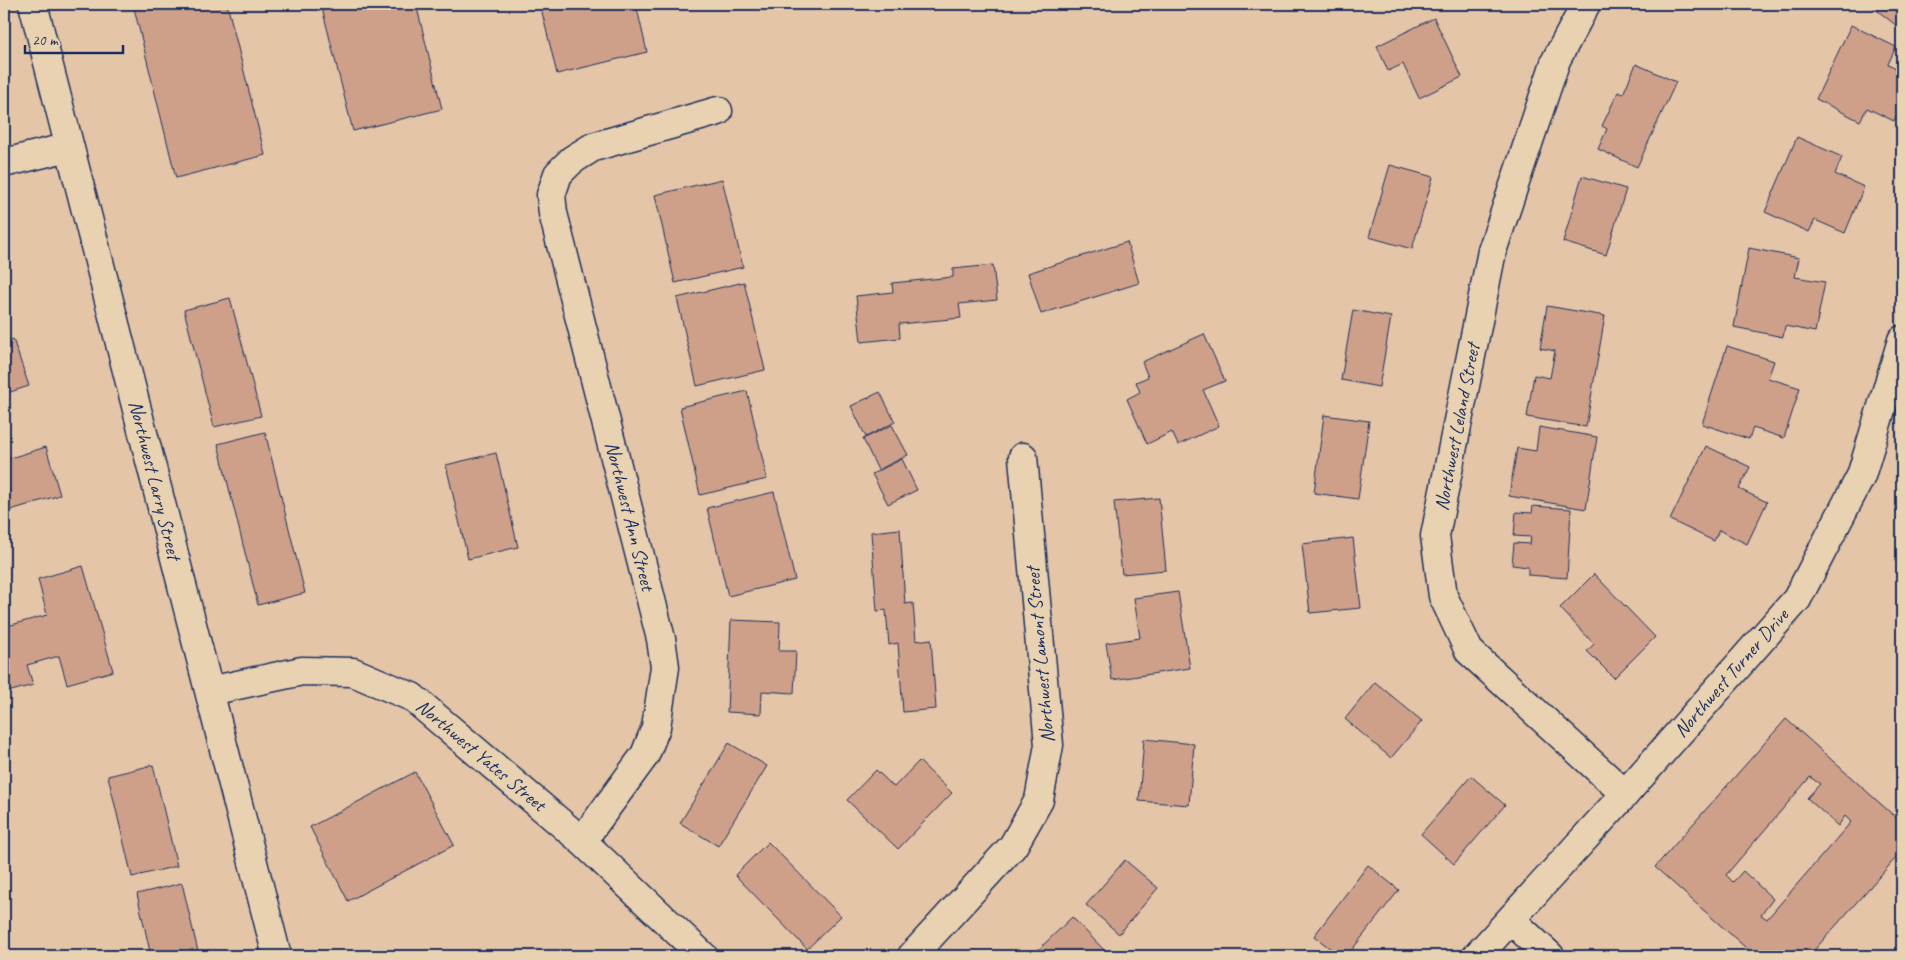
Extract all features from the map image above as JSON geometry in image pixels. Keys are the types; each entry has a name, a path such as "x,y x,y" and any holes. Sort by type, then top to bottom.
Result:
{"street":[{"name":"Northwest Larry Street","path":"33,4 277,956"},
{"name":"Northwest Leland Street","path":"1586,4 1556,60 1492,251 1435,536 1443,596 1469,651 1626,794"},
{"name":"Northwest Ann Street","path":"582,841 645,755 656,727 665,667 661,638 552,213 551,195 558,174 572,160 593,147 718,111"},
{"path":"4,163 69,147"},
{"name":"Northwest Turner Drive","path":"1477,956 1626,794 1796,599 1862,476 1902,340"},
{"name":"Northwest Lamont Street","path":"912,956 1013,846 1039,800 1049,745 1023,457"},
{"name":"Northwest Yates Street","path":"210,691 302,671 353,672 412,697 582,841 704,956"},
{"path":"1511,920 1550,956"}],"building":[{"path":"133,4 227,4 265,155 176,178"},
{"path":"321,4 416,4 442,109 353,131"},
{"path":"540,4 636,4 647,52 557,74"},
{"path":"1869,4 1902,4 1902,30"},
{"path":"1434,18 1462,77 1419,98 1403,64 1388,71 1377,46"},
{"path":"1851,25 1896,47 1888,64 1902,71 1902,103 1894,121 1867,108 1860,121 1816,99"},
{"path":"1636,64 1676,82 1637,167 1598,149 1607,129 1602,126 1618,92 1623,94"},
{"path":"1797,137 1842,157 1835,174 1864,187 1845,233 1815,220 1809,232 1765,212"},
{"path":"1390,165 1433,177 1412,249 1369,237"},
{"path":"1582,176 1626,189 1606,255 1563,242"},
{"path":"722,179 743,267 675,283 655,195"},
{"path":"1127,242 1139,283 1041,314 1028,273"},
{"path":"1749,248 1799,258 1795,277 1825,282 1815,332 1785,326 1783,337 1734,327"},
{"path":"993,265 997,300 959,304 961,318 899,324 900,338 861,342 856,296 893,292 892,283 953,277 953,269"},
{"path":"744,282 765,370 697,386 677,298"},
{"path":"230,298 261,416 214,427 184,310"},
{"path":"1547,306 1605,316 1586,427 1527,417 1534,375 1550,378 1555,351 1540,348"},
{"path":"1353,310 1391,317 1379,387 1341,380"},
{"path":"1204,334 1225,381 1203,390 1219,426 1178,445 1172,432 1147,444 1127,399 1140,392 1136,382 1148,377 1142,362"},
{"path":"13,339 29,386 4,394 4,342"},
{"path":"1727,346 1774,361 1768,378 1800,388 1784,438 1753,428 1749,439 1702,424"},
{"path":"747,391 767,479 700,495 680,407"},
{"path":"880,392 895,422 866,437 851,406"},
{"path":"1324,415 1369,421 1358,499 1314,493"},
{"path":"892,425 908,455 878,470 863,439"},
{"path":"1539,427 1597,437 1586,509 1509,496 1517,448 1536,451"},
{"path":"265,432 305,593 258,605 218,444"},
{"path":"1706,446 1750,467 1739,489 1767,502 1747,544 1719,530 1714,541 1670,520"},
{"path":"46,447 60,495 4,512 4,460"},
{"path":"496,453 518,547 468,559 446,465"},
{"path":"902,459 917,490 888,504 872,474"},
{"path":"774,492 795,580 728,596 707,508"},
{"path":"1159,498 1166,570 1122,574 1114,502"},
{"path":"1533,506 1571,509 1567,578 1528,575 1528,567 1512,565 1514,543 1530,544 1531,537 1514,536 1516,512 1532,513"},
{"path":"900,529 905,604 913,603 916,641 931,639 936,709 903,712 898,643 889,645 886,610 877,611 871,532"},
{"path":"1353,538 1361,608 1310,613 1302,544"},
{"path":"83,566 113,671 67,684 59,656 27,665 33,685 4,693 4,627 47,615 38,579"},
{"path":"1594,574 1655,637 1614,678 1587,651 1594,644 1560,608"},
{"path":"1178,592 1190,668 1112,680 1106,643 1140,638 1134,598"},
{"path":"731,620 780,622 779,651 796,651 794,693 762,691 761,714 727,712"},
{"path":"1375,682 1422,721 1391,758 1345,719"},
{"path":"1786,719 1902,823 1902,851 1809,956 1755,956 1655,867","holes":["1810,777 1820,784 1807,798 1838,826 1845,816 1851,822 1767,919 1761,915 1773,899 1743,871 1733,882 1726,875"]},
{"path":"1144,739 1194,744 1189,805 1139,801"},
{"path":"729,743 767,766 718,846 680,823"},
{"path":"919,761 952,793 898,849 847,800 876,770 894,787"},
{"path":"153,765 177,866 132,877 108,776"},
{"path":"415,772 454,845 348,901 310,827"},
{"path":"1471,776 1505,805 1454,864 1421,834"},
{"path":"768,842 841,916 807,949 735,875"},
{"path":"1125,860 1158,888 1119,934 1086,905"},
{"path":"1368,865 1399,890 1347,956 1340,956 1314,936"},
{"path":"182,883 199,956 151,956 137,894"},
{"path":"1072,917 1106,952 1102,956 1032,956"}]}
